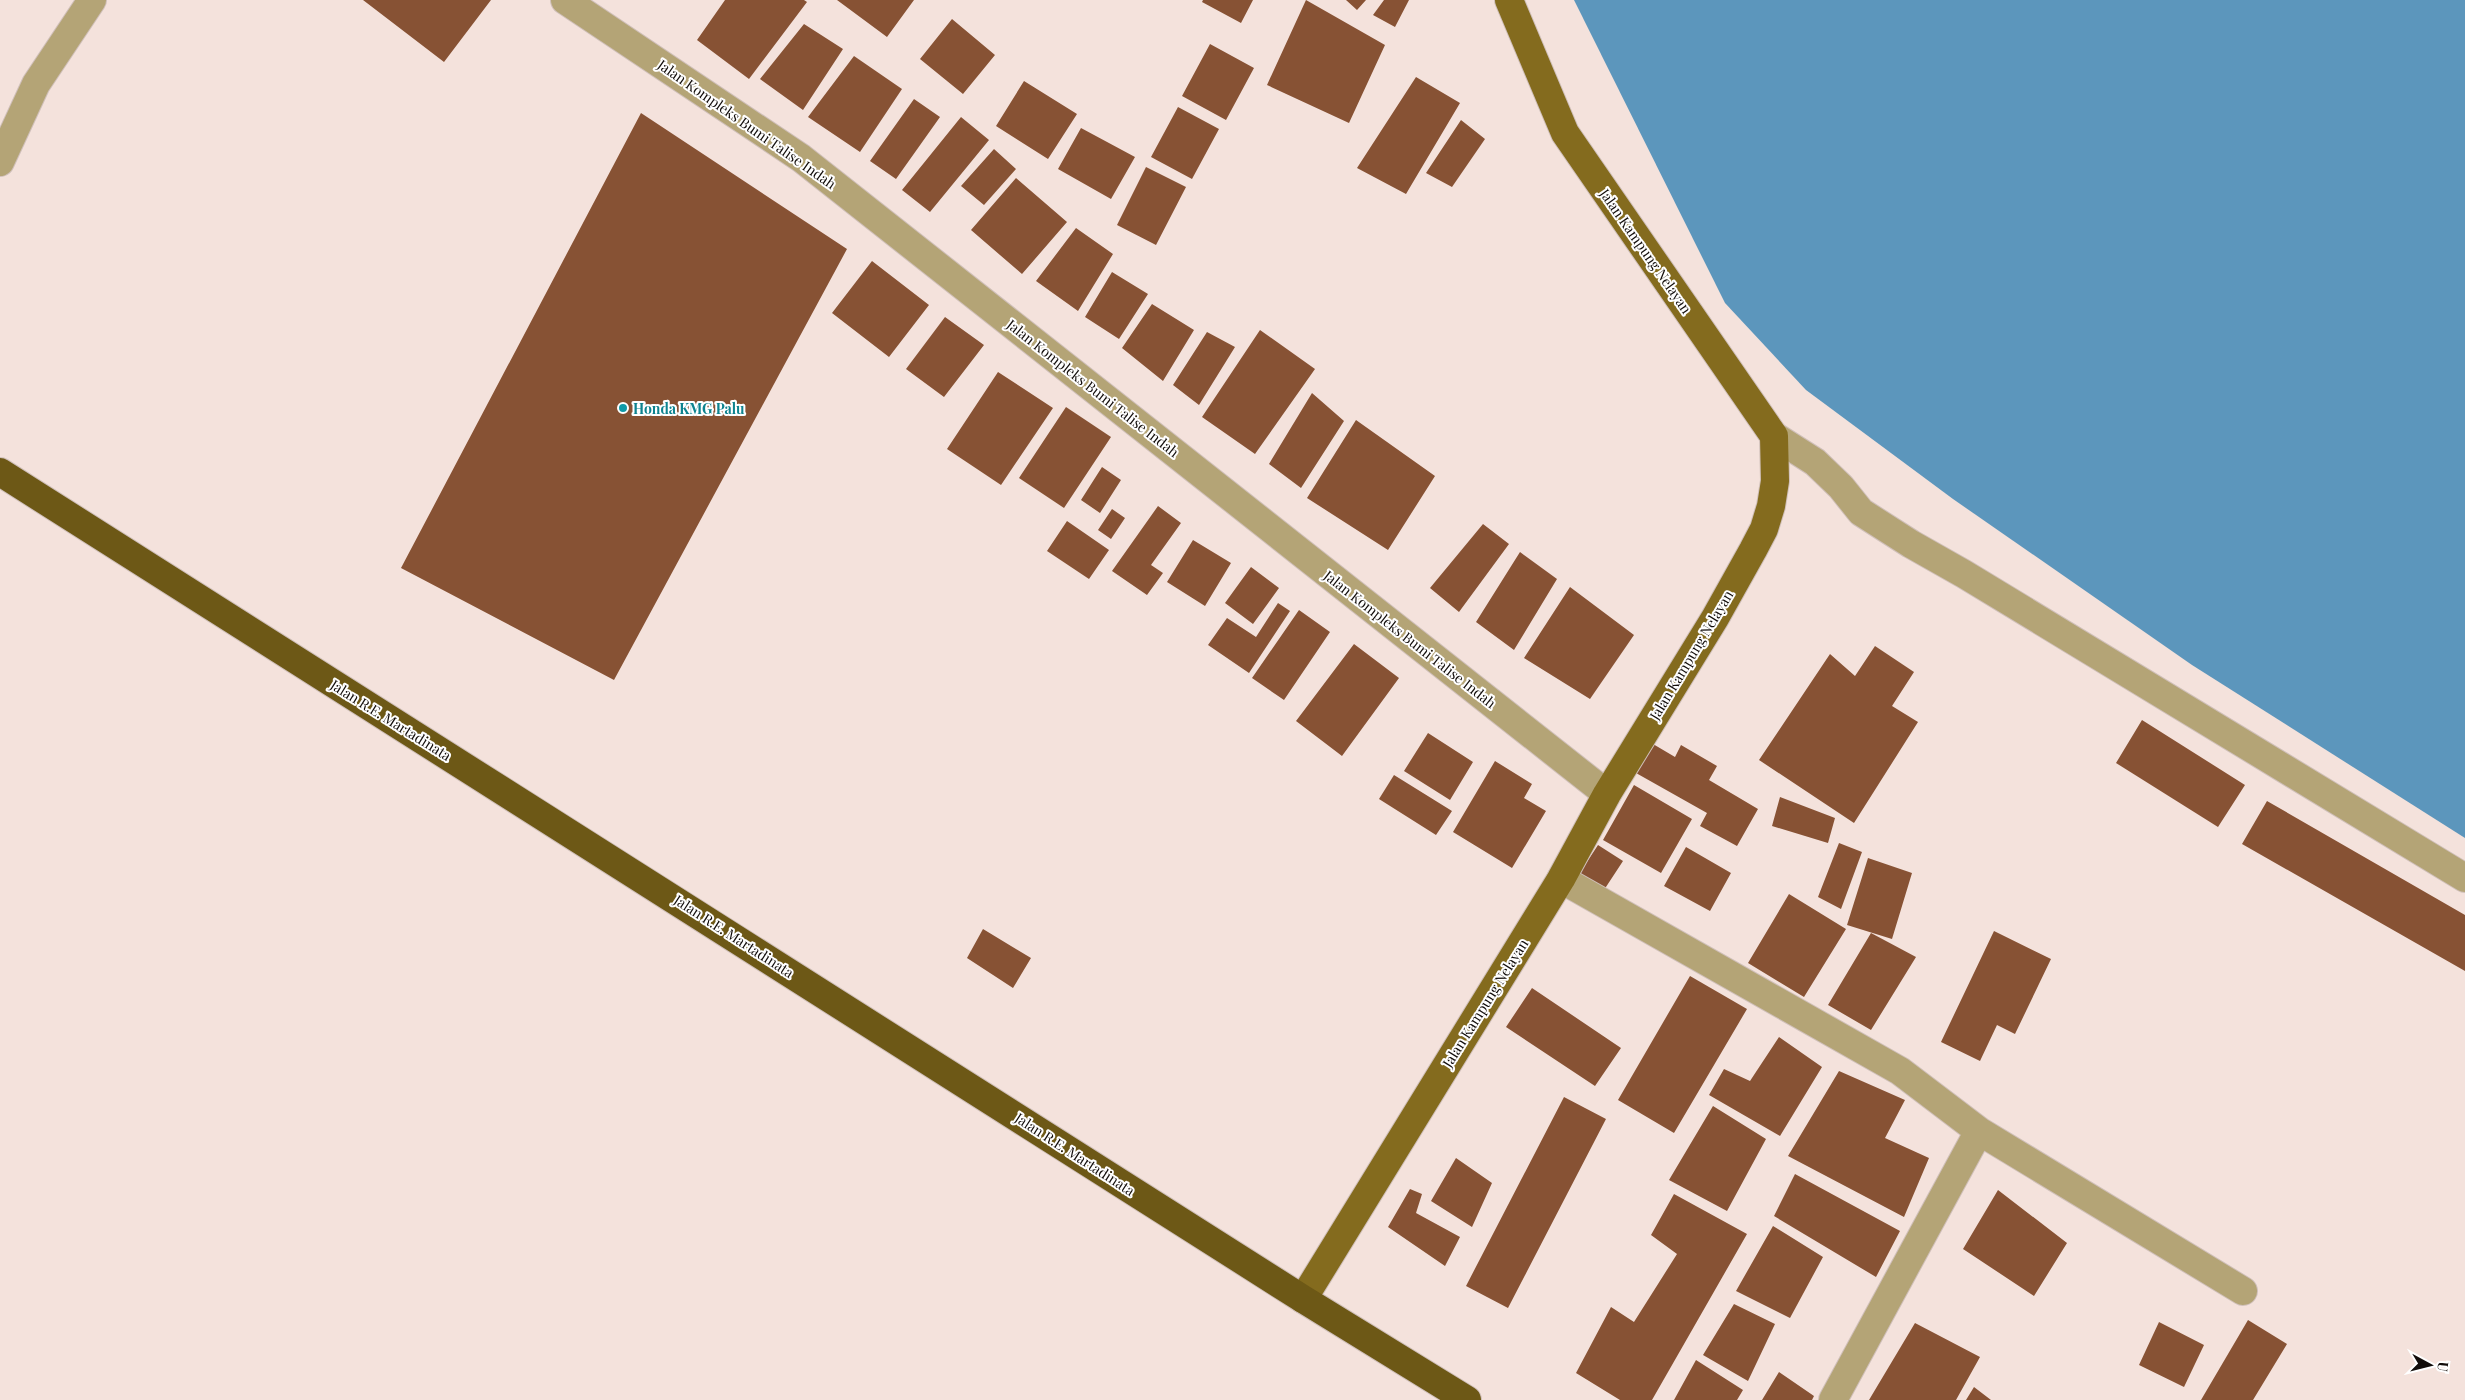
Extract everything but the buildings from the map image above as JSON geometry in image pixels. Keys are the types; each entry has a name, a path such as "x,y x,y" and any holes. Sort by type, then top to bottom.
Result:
{"highway":[{"name":"Jalan R.E. Martadinata","path":"0,472 1303,1299 1467,1400"}],"main road":[{"name":"Jalan Kampung Nelayan","path":"1303,1299 1561,879 1607,794 1715,618 1764,529 1772,506 1775,481 1774,436 1565,133 1509,0"}],"street":[{"path":"0,162 36,84 92,0"},
{"name":"Jalan Kompleks Bumi Talise Indah","path":"565,0 801,158 1607,794"},
{"path":"1774,436 1814,462 1841,487 1861,512 1903,539 1990,589 2465,878"},
{"path":"1561,879 1900,1071 1979,1131 2243,1291"},
{"path":"1832,1400 1979,1131"}],"water":[{"path":"1574,0 2465,0 2465,838 2192,665 1953,499 1806,390 1725,303"}],"place":[{"name":"Honda KMG Palu","path":"623,408"}]}
